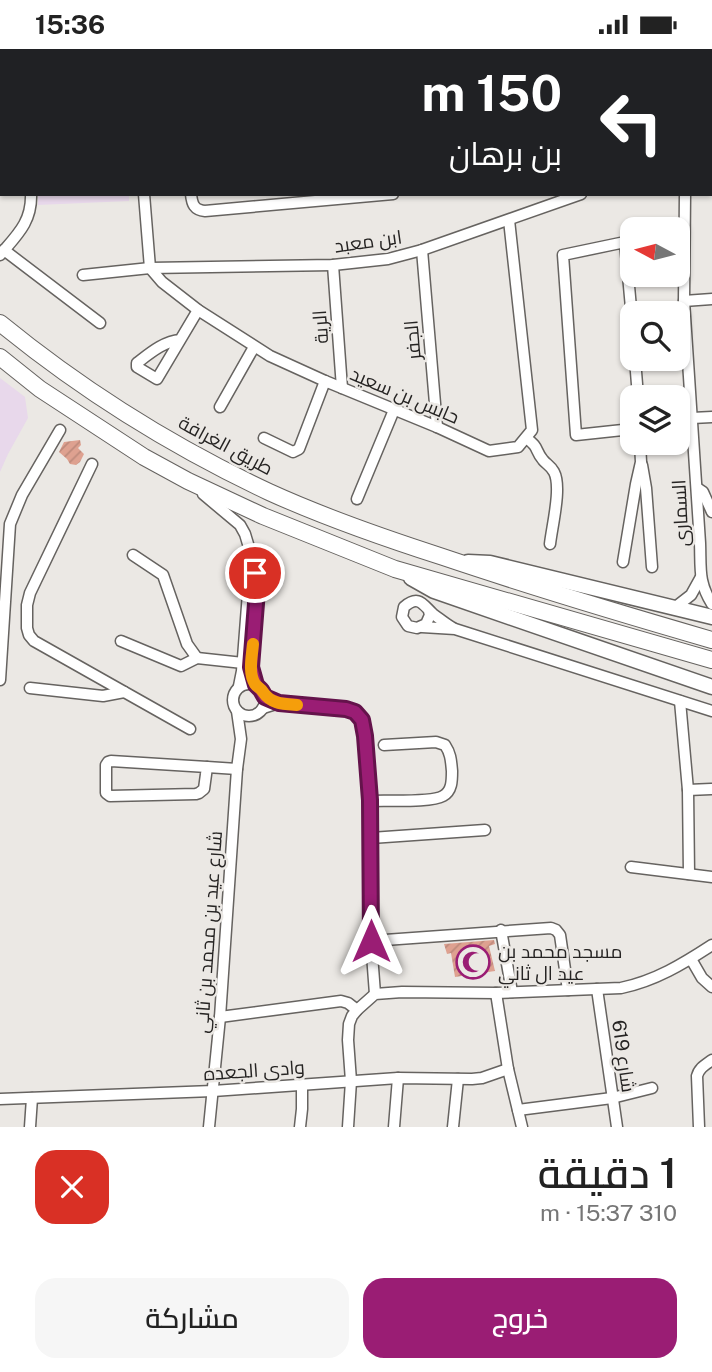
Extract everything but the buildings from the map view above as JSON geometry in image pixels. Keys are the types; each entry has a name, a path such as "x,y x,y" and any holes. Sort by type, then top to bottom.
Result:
{"highway":[{"name":"طريق الغرافة","path":"0,323 72,379 106,401 241,478 314,512 521,584 712,640"},
{"path":"0,357 60,403 134,450 187,481 288,526 395,569 712,660"}],"main road":[{"name":"طريق الغرافة","path":"454,561 489,563 712,617"},
{"path":"395,569 434,591 712,687"}],"street":[{"path":"31,196 32,208 27,221 2,252 100,323"},
{"path":"144,196 150,268"},
{"path":"191,196 193,205 200,210 256,200 344,196"},
{"name":"ابن معبد","path":"83,275 150,268 333,265 388,259 422,250 575,196"},
{"name":"السمارى","path":"684,301 685,196"},
{"path":"509,220 532,430 526,438 536,445 543,460 556,475 557,489 550,544"},
{"path":"620,430 576,435 563,255 625,242 630,301"},
{"name":"الجفر","path":"422,250 437,427"},
{"name":"الرية","path":"333,265 342,388"},
{"name":"حابس بن سعيد","path":"150,268 162,282 198,310 270,356 489,451 518,447 526,438"},
{"path":"684,301 712,299"},
{"path":"180,340 169,342 137,363 138,368 157,379 198,310"},
{"path":"220,407 254,347"},
{"name":"السمارى","path":"689,371 701,577 704,591 712,604"},
{"path":"264,438 293,452 299,449 326,381"},
{"path":"357,499 394,410"},
{"path":"692,418 712,417"},
{"path":"0,680 5,523 60,431"},
{"path":"641,455 652,567"},
{"path":"623,562 641,462"},
{"path":"92,464 30,593 26,617 29,635 34,641 190,729"},
{"path":"187,481 240,525 251,554 243,663 239,686 232,698 234,708 244,716 256,715 264,702 261,690 249,683 239,686"},
{"path":"696,488 703,492 712,512"},
{"path":"700,543 712,543"},
{"path":"133,555 163,575 187,644 197,658"},
{"path":"250,576 255,573 258,578 251,667 256,685"},
{"path":"673,609 691,595 701,577"},
{"path":"455,629 418,601 412,601 402,612 404,622 412,628 455,629 712,711"},
{"path":"422,627 429,620 429,611"},
{"path":"4,617 26,617"},
{"path":"121,641 181,666 197,658 243,663"},
{"path":"30,688 103,696 124,692"},
{"path":"680,701 688,790 689,874"},
{"path":"264,702 335,708 355,712 362,720 370,800 374,994"},
{"name":"شارع عيد بن محمد بن ثاني","path":"209,1127 241,739 237,711"},
{"name":"شارع عيد بن محمد بن ثاني","path":"241,739 251,716"},
{"path":"370,800 433,799 450,790 450,753 445,745 436,742 384,745"},
{"path":"207,767 204,789 199,793 112,797 106,793 107,763 110,761 207,767 237,769"},
{"path":"688,790 711,789"},
{"path":"371,838 485,830"},
{"path":"631,867 712,877"},
{"path":"371,941 551,927 560,935 568,990"},
{"path":"501,930 512,992"},
{"path":"348,1127 351,1081 348,1028 352,1016 374,994 496,993 632,985 663,974 712,945"},
{"path":"691,959 702,978 712,987"},
{"name":"شارع 619","path":"597,989 617,1127"},
{"path":"496,993 508,1069 522,1127"},
{"path":"220,1017 335,1001 348,1003 357,1010"},
{"path":"699,1127 697,1076 703,1066 712,1060"},
{"name":"وادى الجعده","path":"0,1100 213,1091 398,1078 482,1078 508,1069"},
{"path":"394,1127 398,1078"},
{"path":"453,1127 458,1079"},
{"path":"300,1127 302,1084"},
{"path":"518,1110 612,1098 652,1088"},
{"path":"30,1127 32,1098"}],"shaded area":[{"path":"38,196 129,196 129,201 38,205"},
{"path":"0,378 25,397 28,418 0,472"}],"slow traffic":[{"path":"253,644 251,667 256,685 265,697 279,703 297,705"}],"place":[{"name":"مسجد محمد بن عيد ال ثاني","path":"473,962"}],"route":[{"path":"255,573 258,578 251,667 256,685 265,697 279,703 346,709 355,712 362,720 370,800 371,941"}]}
